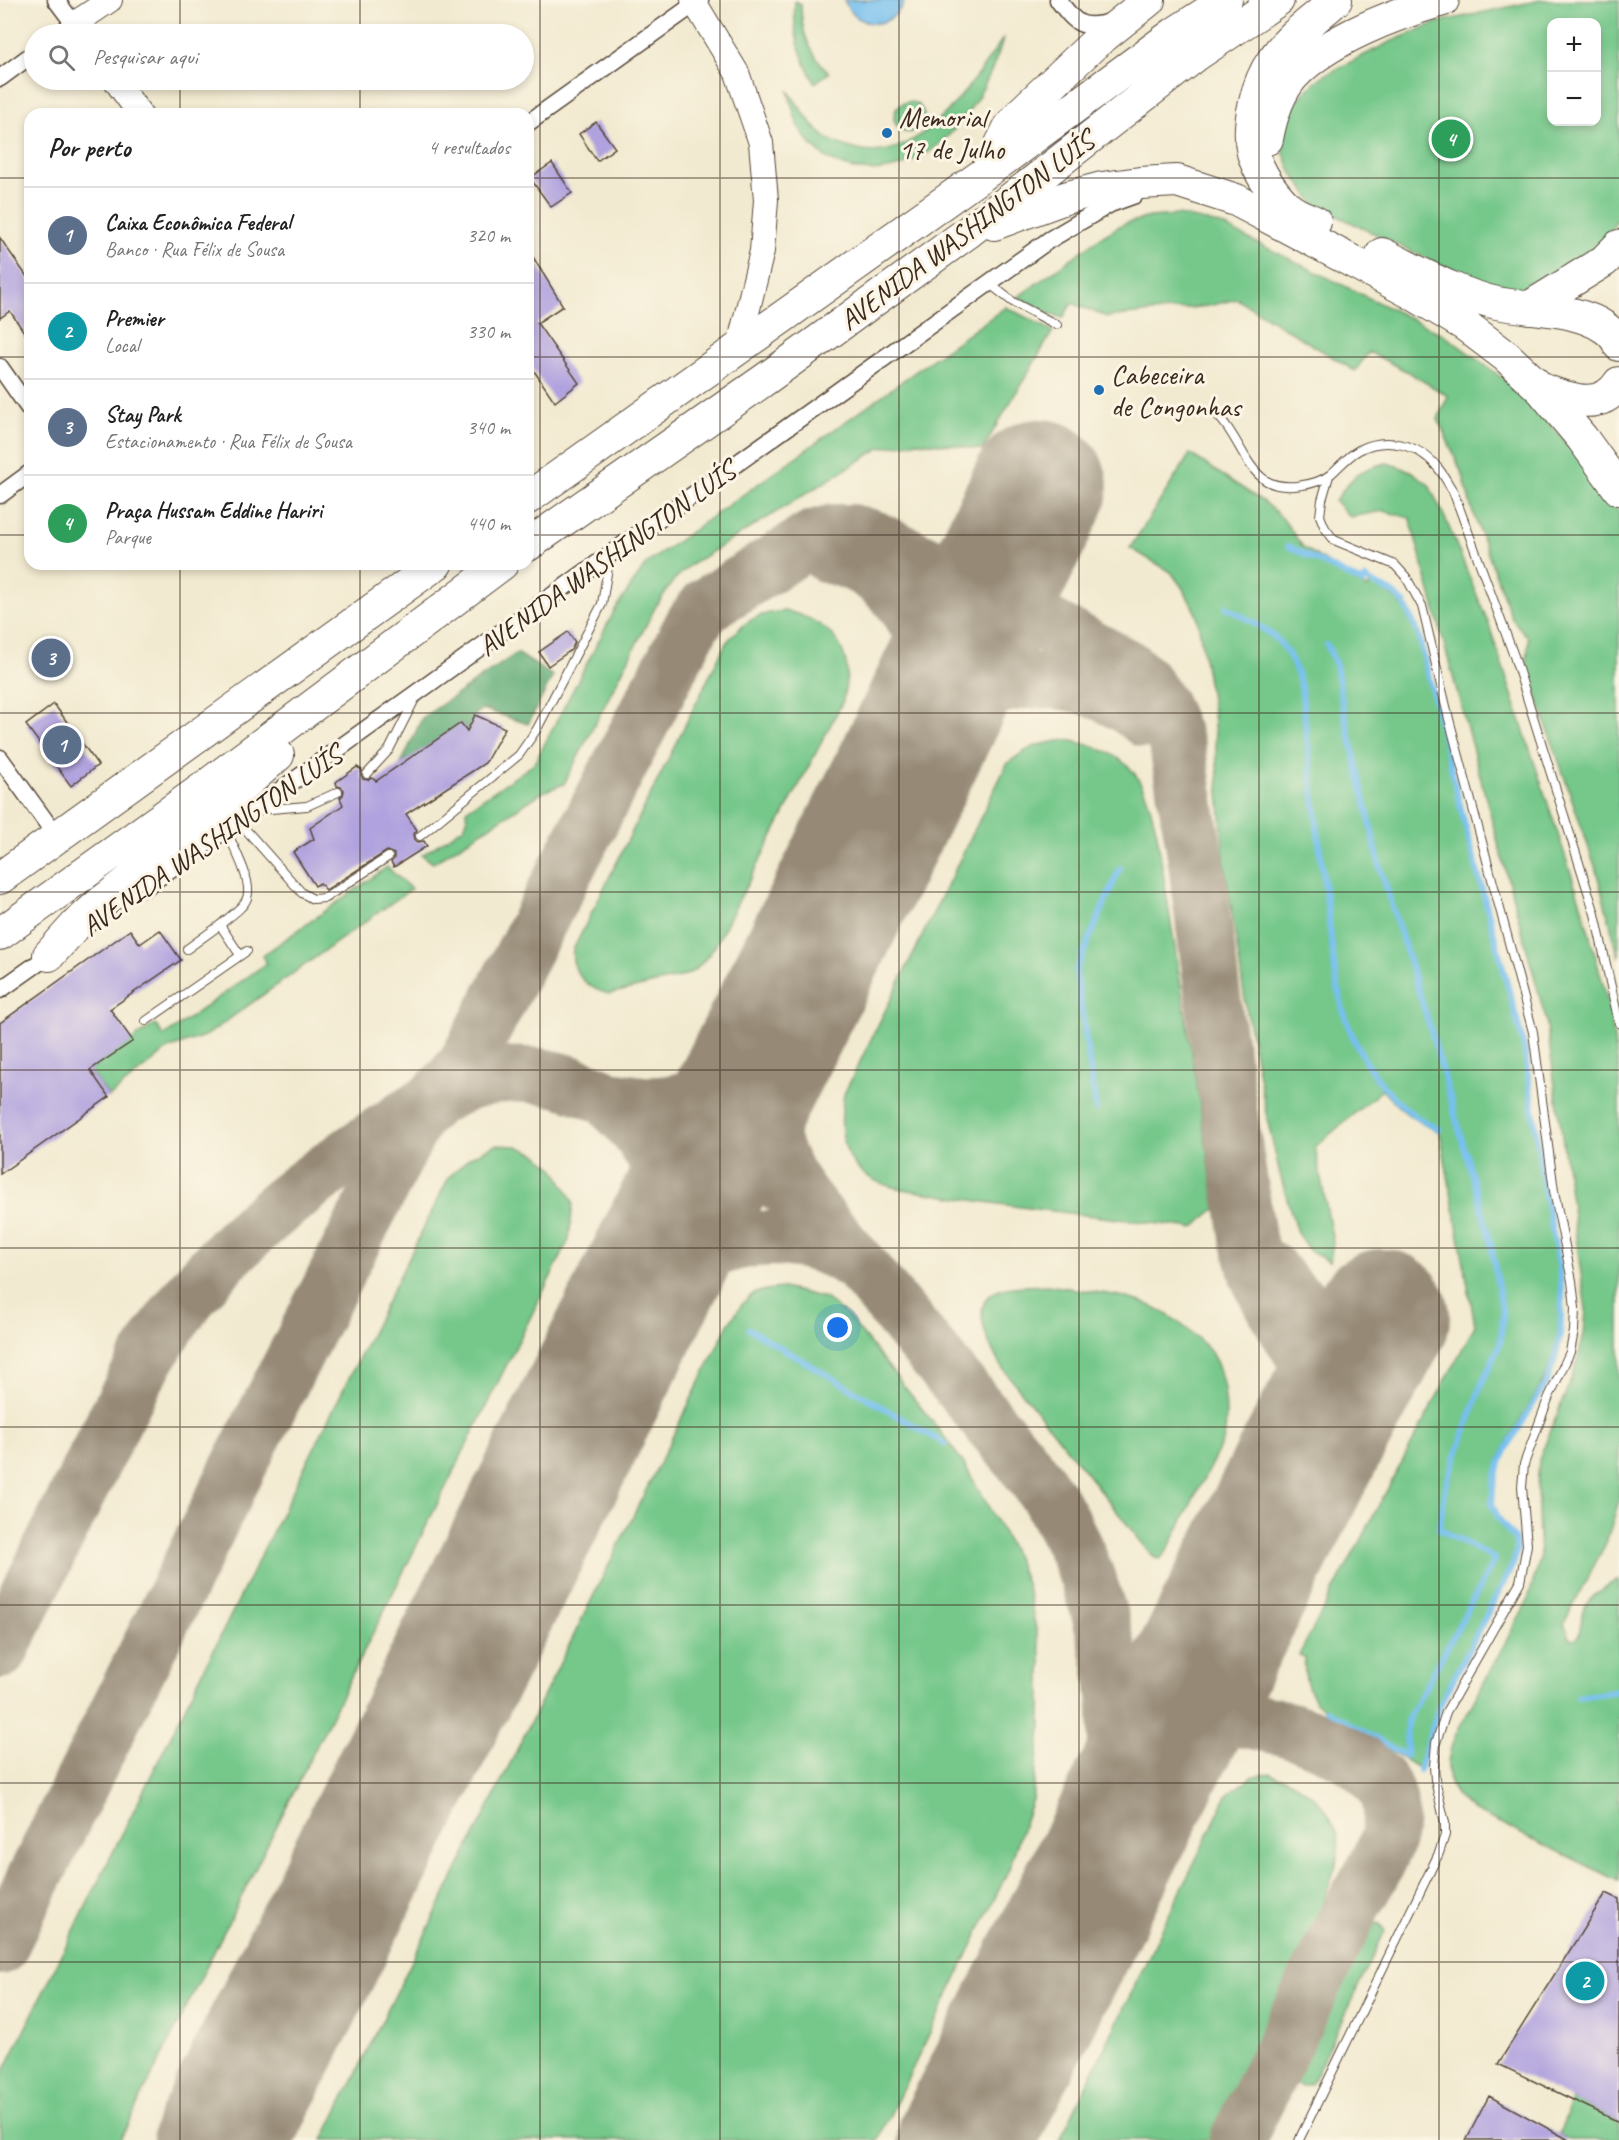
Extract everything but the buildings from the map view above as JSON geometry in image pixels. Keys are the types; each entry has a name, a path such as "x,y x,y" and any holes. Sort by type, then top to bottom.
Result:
{"highway":[{"path":"999,163 1001,144 1009,128 1023,111 1123,19 1149,0"},
{"name":"AVENIDA WASHINGTON LUÍS","path":"534,494 999,163 1175,33 1226,0"},
{"name":"AVENIDA WASHINGTON LUÍS","path":"534,541 767,378 967,233 1195,56 1278,0"},
{"path":"1336,0 1287,41 1262,80 1251,123 1253,151 1268,185 1288,208 1461,292 1495,302 1570,314 1591,320 1605,328 1619,345"},
{"path":"1262,172 1269,129 1277,101 1293,76 1316,56 1371,26 1443,0"},
{"path":"967,233 1065,198 1102,188 1140,183 1177,181 1236,200 1410,292 1466,325 1507,357 1541,389 1582,438 1619,489"},
{"path":"1528,308 1604,261 1619,246"},
{"path":"1541,389 1578,401 1591,402 1606,396 1619,383"},
{"path":"0,878 428,570"},
{"name":"AVENIDA WASHINGTON LUÍS","path":"0,934 310,709 494,570"},
{"path":"49,956 76,924 189,834 293,741 310,709"}],"street":[{"path":"56,0 68,24"},
{"path":"81,24 110,0"},
{"path":"1058,0 1072,18 1082,25 1093,27 1123,19"},
{"path":"534,119 696,1 737,73 761,143 766,200 762,251 738,350"},
{"path":"0,78 24,60"},
{"path":"122,90 136,108"},
{"name":"AVENIDA WASHINGTON LUÍS","path":"0,990 1049,240 1110,204 1143,192 1186,190 1236,200"},
{"path":"0,367 24,401"},
{"path":"0,495 24,477"},
{"path":"0,758 57,837"}],"lane":[{"path":"990,284 1013,302 1058,325"},
{"path":"1219,417 1229,427 1254,470 1266,481 1296,487 1329,476 1359,450 1377,443 1393,442 1408,446 1437,467 1453,491 1514,656 1595,914 1619,1023"},
{"path":"1299,2140 1439,1853 1445,1835 1445,1823 1434,1773 1436,1743 1446,1712 1520,1582 1527,1545 1522,1487 1524,1464 1548,1398 1570,1352 1575,1308 1572,1281 1554,1191 1533,1032 1449,719 1422,606 1406,577 1395,565 1334,540 1325,528 1320,516 1329,476"},
{"path":"420,836 519,755 537,729 602,604 610,555"},
{"path":"367,774 389,750 418,692"},
{"path":"252,810 307,806 338,792"},
{"path":"232,825 302,893 313,899 325,898 387,857"},
{"path":"187,949 244,904 248,898 244,871 232,825"},
{"path":"147,1021 243,953 219,924"}],"green space":[{"path":"1541,0 1619,0 1619,216 1601,249 1530,293 1487,287 1316,206 1291,172 1283,151 1282,127 1288,108 1321,77 1390,42 1438,22"},
{"path":"795,1 801,4 805,33 811,49 829,73 815,83 798,44"},
{"path":"1004,37 979,96 961,122 938,145 905,164 869,171 834,162 819,152 805,137 794,115 788,90 814,127 825,137 851,148 875,152 898,147 920,135 940,118 976,77"},
{"path":"909,102 920,106 924,117 920,128 909,132 898,128 894,117 898,106"},
{"path":"1178,215 1219,224 1444,335 1516,388 1575,452 1611,496 1619,513 1619,958 1595,866 1527,669 1528,638 1512,619 1472,510 1464,478 1438,419 1448,396 1369,352 1355,371 1237,299 1208,306 1107,317 1072,303 1063,318 1048,313 1018,297 1123,224 1150,217"},
{"path":"1006,307 1053,331 982,450 916,442 880,448 689,566 674,580 656,606 564,784 543,792 433,863 422,855 464,827 467,820 466,810 534,764 615,610 646,564"},
{"path":"1190,454 1267,504 1283,519 1303,547 1368,589 1370,583 1387,592 1400,602 1409,615 1417,633 1456,797 1526,1063 1544,1201 1558,1264 1560,1299 1558,1333 1554,1354 1546,1374 1505,1447 1492,1486 1493,1508 1514,1541 1515,1552 1512,1563 1507,1577 1438,1706 1418,1768 1316,1703 1306,1681 1305,1657 1299,1655 1475,1325 1440,1132 1408,1115 1382,1090 1315,1147 1333,1242 1330,1262 1309,1250 1297,1233 1268,1123 1246,1008 1224,858 1213,712 1197,616 1184,590 1171,572 1130,548"},
{"path":"1387,463 1411,471 1429,485 1488,622 1582,907 1609,1006 1619,1073 1619,1501 1606,1543 1564,1623 1570,1638 1575,1639 1580,1632 1585,1606 1603,1589 1619,1579 1619,1881 1471,1809 1455,1793 1448,1776 1448,1758 1454,1738 1527,1602 1540,1559 1537,1487 1539,1460 1575,1369 1584,1334 1586,1310 1546,1020 1410,518 1384,511 1350,517 1335,501 1356,475 1369,468"},
{"path":"787,611 810,619 829,631 842,649 847,673 843,701 715,946 704,961 692,972 681,977 609,994 601,992 588,984 578,973 574,966 573,950 726,643 752,619 768,613"},
{"path":"517,653 553,676 528,724 483,709 475,715 467,731 461,723 401,764 422,718"},
{"path":"1067,740 1106,751 1120,759 1139,781 1152,813 1216,1208 1193,1228 999,1204 889,1186 872,1179 856,1166 843,1137 844,1094 1007,764 1035,746"},
{"path":"387,867 411,889 207,1035 168,1049 109,1097 90,1070 155,1024 164,1036 267,963 262,956"},
{"path":"495,1145 517,1146 534,1153 555,1169 573,1202 569,1240 120,2140 0,2140 0,2079 449,1177 470,1157"},
{"path":"1047,1285 1116,1295 1154,1307 1196,1337 1217,1363 1225,1395 1224,1439 1167,1551 1160,1559 1150,1553 1000,1365 991,1348 982,1316 987,1298 1007,1288"},
{"path":"783,1288 825,1298 848,1316 964,1464 1016,1557 1027,1586 1041,1653 1041,1730 1032,1799 1009,1869 878,2140 323,2140 728,1325 745,1302 755,1293"},
{"path":"1271,1773 1294,1783 1314,1797 1329,1816 1339,1847 1302,1971 1274,2035 1221,2140 1060,2140 1227,1795 1251,1777"},
{"path":"1368,1922 1380,1924 1385,1931 1311,2084 1302,2086 1292,2082 1289,2069 1357,1929"},
{"path":"1572,2099 1619,2122 1619,2140 1569,2140 1559,2134"}],"water":[{"path":"844,0 905,0 892,17 875,23 866,22 857,17"}],"waterway":[{"path":"1288,546 1363,583 1366,578"},
{"path":"1369,581 1393,593 1404,603 1418,633 1463,817 1524,1047 1545,1195 1559,1264 1562,1298 1560,1335 1555,1359 1547,1381 1508,1446 1497,1471 1493,1488 1492,1505 1499,1519 1515,1540 1517,1549 1514,1562 1439,1707 1419,1770"},
{"path":"1226,607 1274,637 1289,656 1301,686 1335,972 1350,1030 1374,1075 1385,1088 1410,1112 1439,1129"},
{"path":"1326,1710 1406,1756 1407,1721 1495,1559 1439,1529 1447,1482 1482,1383 1500,1344 1503,1315 1490,1239 1432,1034 1381,871 1343,707 1336,665 1327,645"},
{"path":"1096,1109 1076,970 1120,868"},
{"path":"749,1329 945,1444"},
{"path":"1578,1697 1619,1691"}],"taxiway":[{"path":"0,1947 251,1442 415,1120 456,1076 469,1058 693,623 707,605 813,538 834,532 852,532 871,537 989,594 1127,667 1144,682 1161,707 1177,746 1195,855 1215,1013 1248,1238 1257,1275 1272,1305 1301,1352 1310,1374 1313,1417 1303,1464"},
{"path":"829,556 848,561 865,569 880,580 894,592 916,623 929,668 927,724"},
{"path":"905,768 935,729 956,709 979,695 1003,685 1028,681 1053,681 1078,685 1102,693 1125,705 1146,720"},
{"path":"640,1301 704,1255 719,1248 752,1240 769,1238 803,1241 835,1251 859,1265 801,1196 785,1171 772,1141 766,1108 766,1073 772,1041 784,1011"},
{"path":"618,1100 642,1104 664,1104 703,1093 737,1071 770,1039"},
{"path":"0,1651 129,1392 156,1344 187,1299 224,1257 286,1201 431,1101 486,1078 529,1075 563,1081 612,1100 800,1194"},
{"path":"614,1106 645,1142 660,1171 664,1186 666,1217 654,1272"},
{"path":"859,1265 1037,1481 1053,1505 1075,1547 1092,1592 1111,1662 1116,1738 1111,1792 1087,1896"},
{"path":"1270,1269 1290,1293 1314,1312 1369,1341"},
{"path":"1151,1769 1186,1737 1208,1724 1230,1719 1246,1720 1290,1730 1343,1752 1374,1775 1385,1788 1390,1803 1389,1830 1381,1856 1354,1905 1237,2140"}],"runway":[{"path":"221,2140 905,768 1040,487"},
{"path":"965,2140 1303,1464 1382,1317"}],"place":[{"name":"Memorial 17 de Julho","path":"887,133"},
{"name":"Praça Hussam Eddine Hariri","path":"1451,139"},
{"name":"Cabeceira de Congonhas","path":"1099,390"},
{"name":"Stay Park","path":"51,658"},
{"name":"Caixa Econômica Federal","path":"62,745"},
{"name":"Premier","path":"1585,1981"}]}
